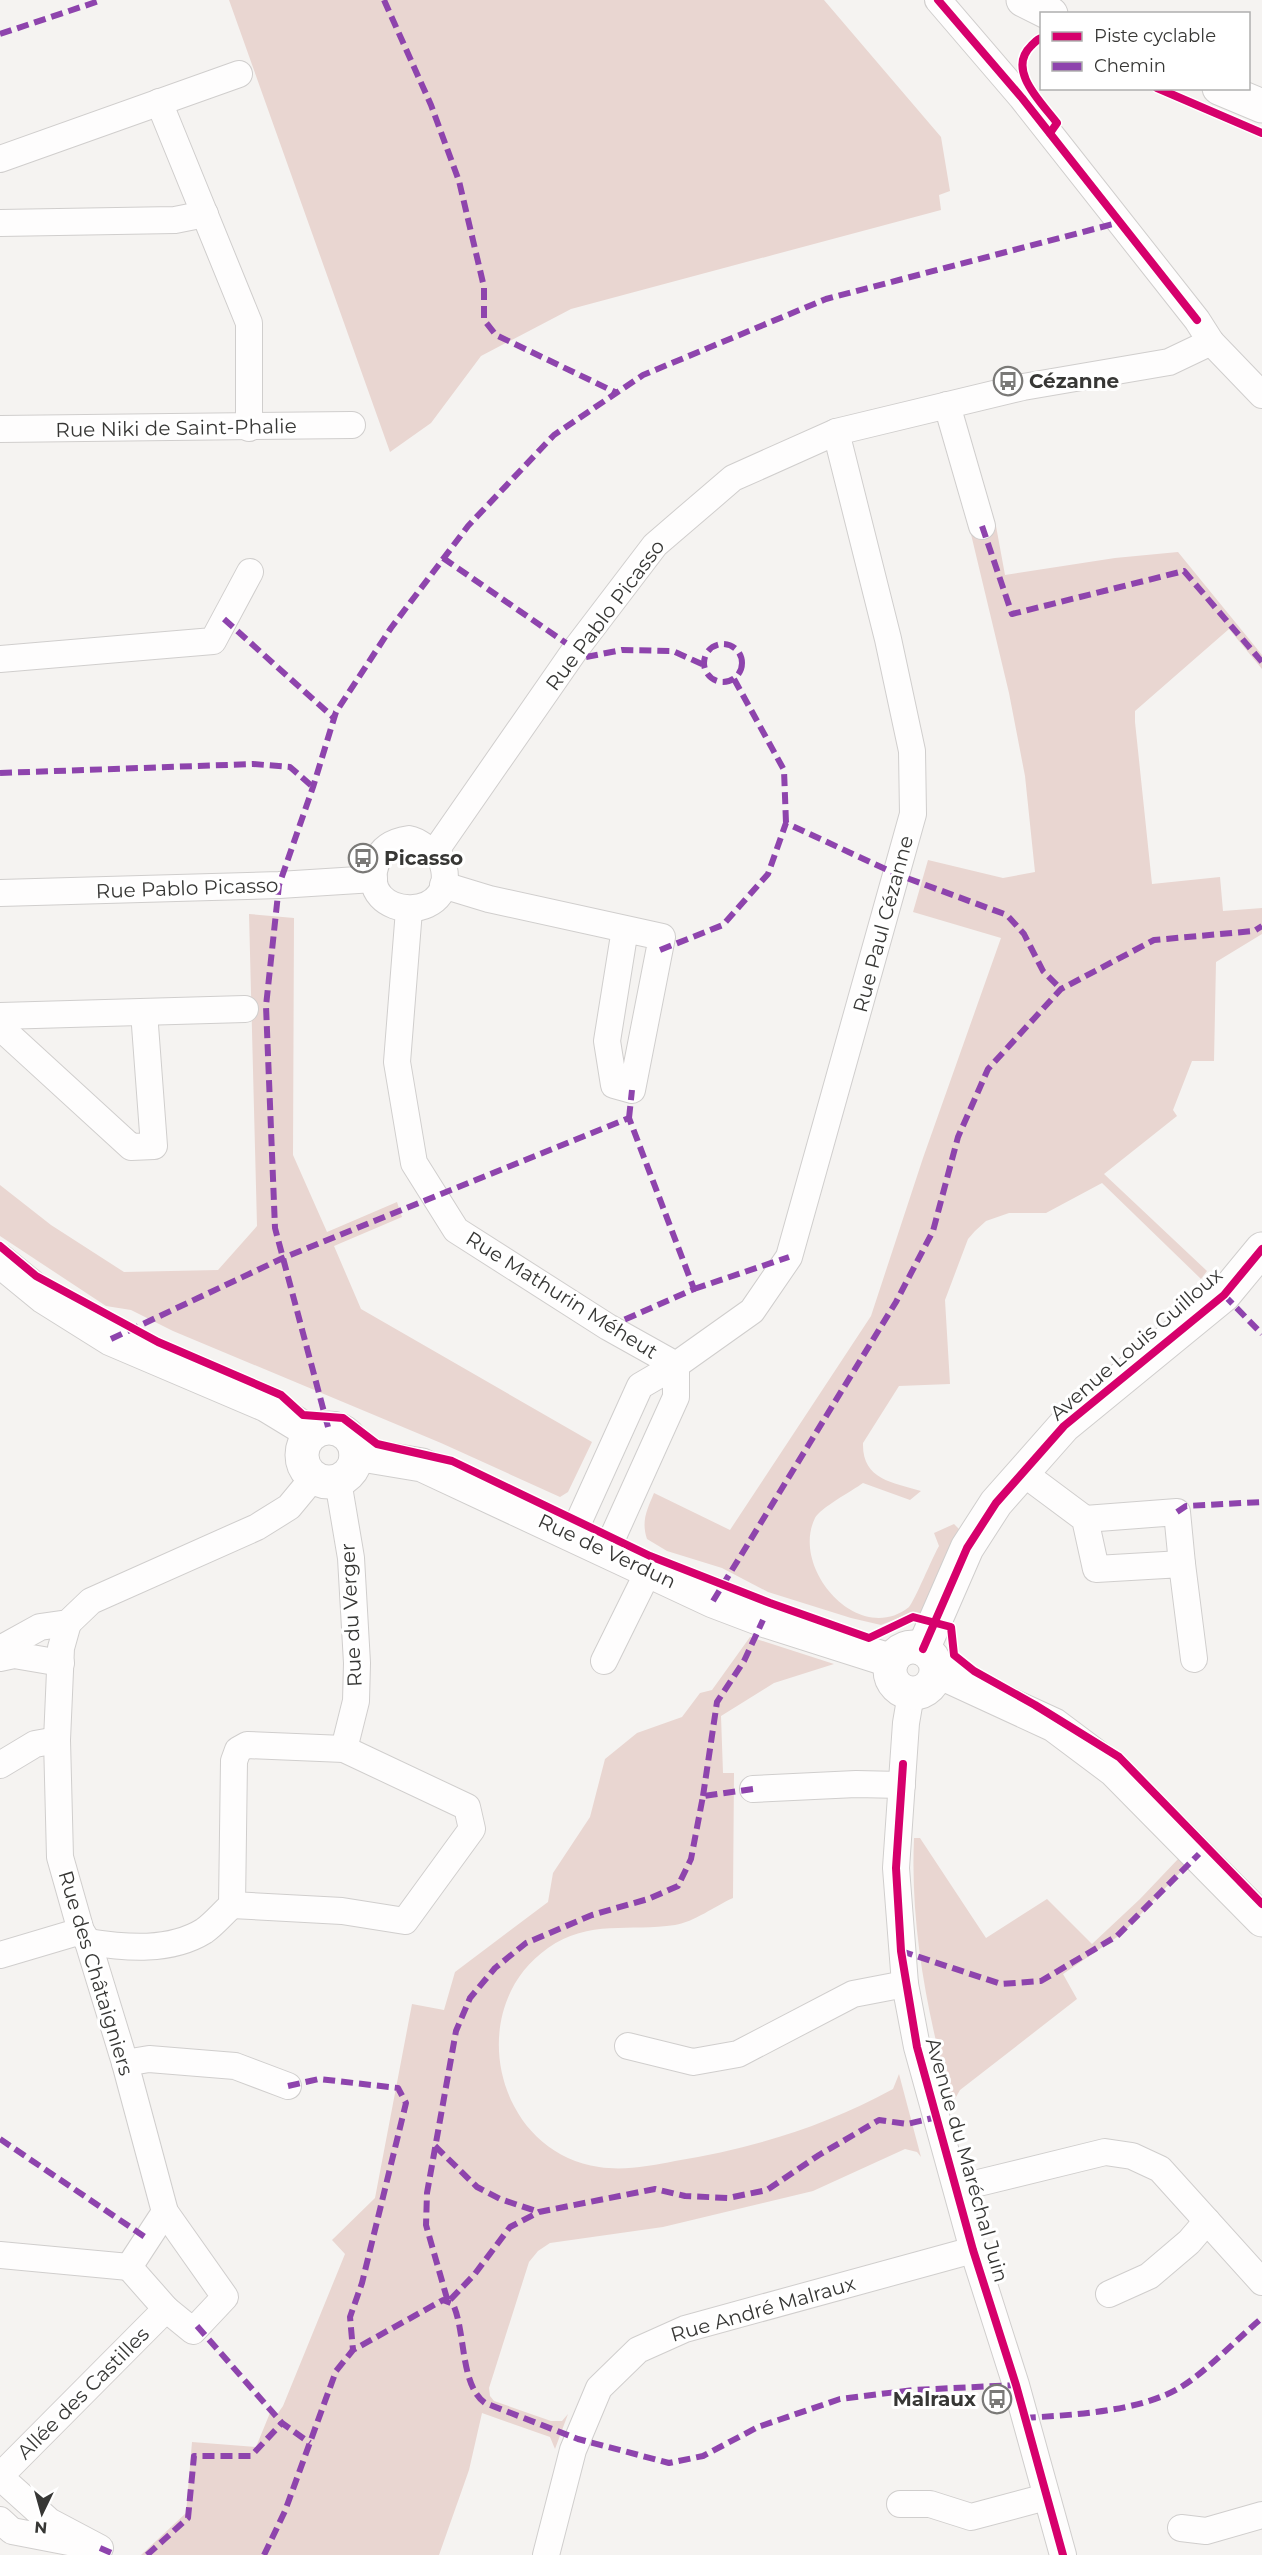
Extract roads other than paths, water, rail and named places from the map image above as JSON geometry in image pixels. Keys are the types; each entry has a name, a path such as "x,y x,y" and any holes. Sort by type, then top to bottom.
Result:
{"street":[{"path":"938,0 1022,98 1197,320 1211,342 1262,395"},
{"path":"1023,0 1047,12"},
{"path":"0,159 239,74"},
{"path":"1224,90 1262,106"},
{"path":"159,102 249,323 249,428"},
{"path":"0,223 175,220 205,214"},
{"name":"Rue Pablo Picasso","path":"434,853 575,650 655,545 733,478 836,432 1023,387 1169,362 1211,342"},
{"path":"947,405 982,526"},
{"name":"Rue Niki de Saint-Phalie","path":"0,429 249,428 352,425"},
{"name":"Rue Paul Cézanne","path":"573,1534 640,1386 676,1365 752,1311 789,1257 913,814 912,751 888,639 836,432"},
{"path":"0,659 213,641 250,572"},
{"path":"409,838 421,841 434,853 439,854 444,864 444,885 430,903 409,910 399,909 382,898 374,879 379,856 397,841 409,838"},
{"name":"Rue Pablo Picasso","path":"0,893 279,885 374,879"},
{"path":"444,885 489,899 662,937 632,1090 614,1084 607,1041 625,929"},
{"name":"Rue Mathurin Méheut","path":"409,910 397,1062 414,1163 456,1230 608,1327 676,1365"},
{"path":"0,1016 245,1009"},
{"path":"0,1027 131,1147 154,1146 144,1012"},
{"name":"Avenue Louis Guilloux","path":"930,1660 967,1548 996,1503 1064,1426 1224,1295 1262,1249"},
{"path":"0,1262 44,1297 111,1339 266,1405 312,1433"},
{"path":"606,1552 676,1397 676,1365"},
{"path":"0,1649 40,1627 68,1623 91,1601 257,1527 289,1507 336,1471 351,1438 336,1428 328,1427 312,1433 306,1439 301,1456 307,1472 336,1471"},
{"name":"Rue de Verdun","path":"336,1471 422,1465 573,1534 648,1572 763,1620 892,1661"},
{"path":"1023,1470 1034,1481 1085,1519 1096,1569 1182,1564"},
{"name":"Rue du Verger","path":"336,1471 351,1558 357,1663 356,1701 344,1749"},
{"path":"1085,1519 1177,1512 1194,1659"},
{"path":"604,1661 648,1572"},
{"name":"Rue des Châtaigniers","path":"68,1623 61,1648 57,1740 60,1857 125,2063 165,2212 225,2297 193,2331 166,2309 129,2267"},
{"path":"930,1660 936,1678 926,1690 911,1694 904,1692 893,1683 890,1668 892,1661 902,1650 930,1660 1054,1725 1114,1770 1262,1920"},
{"path":"0,1658 14,1655 61,1663"},
{"name":"Avenue du Maréchal Juin","path":"911,1694 896,1868 905,1984 917,2047 958,2188 973,2250 1016,2385 1063,2555"},
{"path":"0,1765 35,1744 57,1740"},
{"path":"0,1955 84,1937 159,1946 186,1940 205,1930 232,1905 342,1911 405,1921 472,1829 467,1807 344,1749 248,1745 238,1750 234,1761 232,1905"},
{"path":"753,1789 856,1784 902,1785"},
{"path":"628,2046 693,2062 738,2054 852,1994 905,1984"},
{"path":"125,2063 149,2059 234,2066 288,2086"},
{"path":"958,2188 1105,2152 1132,2156 1160,2169 1262,2282"},
{"path":"0,2255 129,2267 165,2212"},
{"path":"1109,2294 1149,2276 1190,2242 1207,2221"},
{"name":"Rue André Malraux","path":"546,2555 573,2450 599,2388 638,2350 685,2329 973,2250"},
{"name":"Allée des Castilles","path":"0,2476 166,2309"},
{"path":"0,2476 49,2521 100,2548 12,2531 0,2520"},
{"path":"900,2504 930,2504 971,2517 1046,2498"},
{"path":"1181,2528 1206,2531 1262,2516"}],"place":[{"name":"Cézanne","path":"1008,381"},
{"name":"Picasso","path":"363,858"},
{"name":"Malraux","path":"997,2399"}]}
